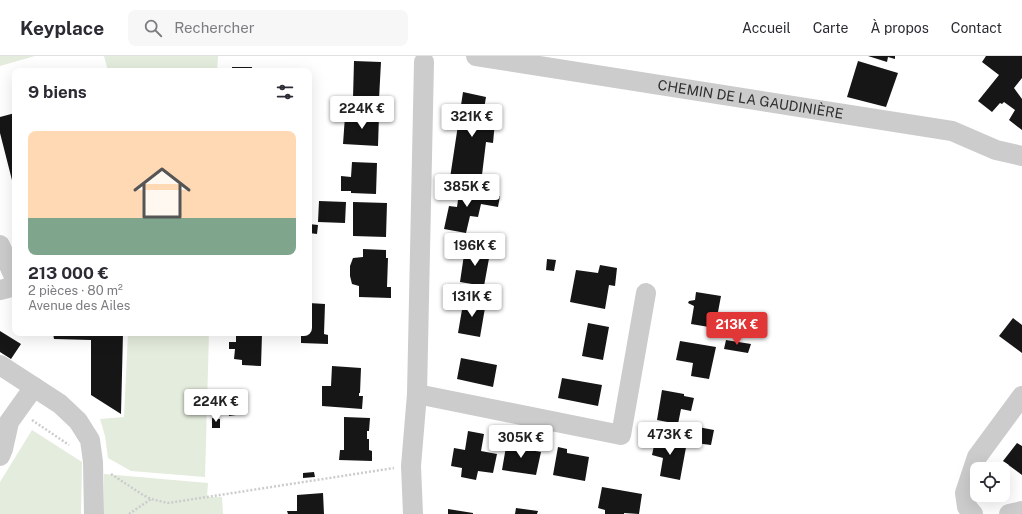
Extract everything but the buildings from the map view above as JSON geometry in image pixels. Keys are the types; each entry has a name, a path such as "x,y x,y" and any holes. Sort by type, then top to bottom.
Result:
{"street":[{"name":"CHEMIN DE LA GAUDINIÈRE","path":"476,56 952,131 996,150 1022,156"},
{"path":"413,514 411,466 417,394 423,58"},
{"path":"0,245 12,272"},
{"path":"0,290 12,287"},
{"path":"417,394 621,435 646,293"},
{"path":"0,365 60,404 78,421 90,440 94,462 94,514"},
{"path":"0,456 9,422 34,387"},
{"path":"973,514 966,506 965,493 977,457 1022,396"},
{"path":"1009,514 1022,511"}],"path":[{"path":"129,514 151,499 168,503 411,466"}],"green space":[{"path":"0,56 35,56 0,66"},
{"path":"104,56 218,56 217,68 107,68"},
{"path":"128,336 209,336 205,477 131,471 108,458 105,436 100,419 124,417"},
{"path":"32,430 82,462 81,514 0,514 0,482"},
{"path":"104,474 208,483 207,497 222,497 223,514 104,514"}]}
